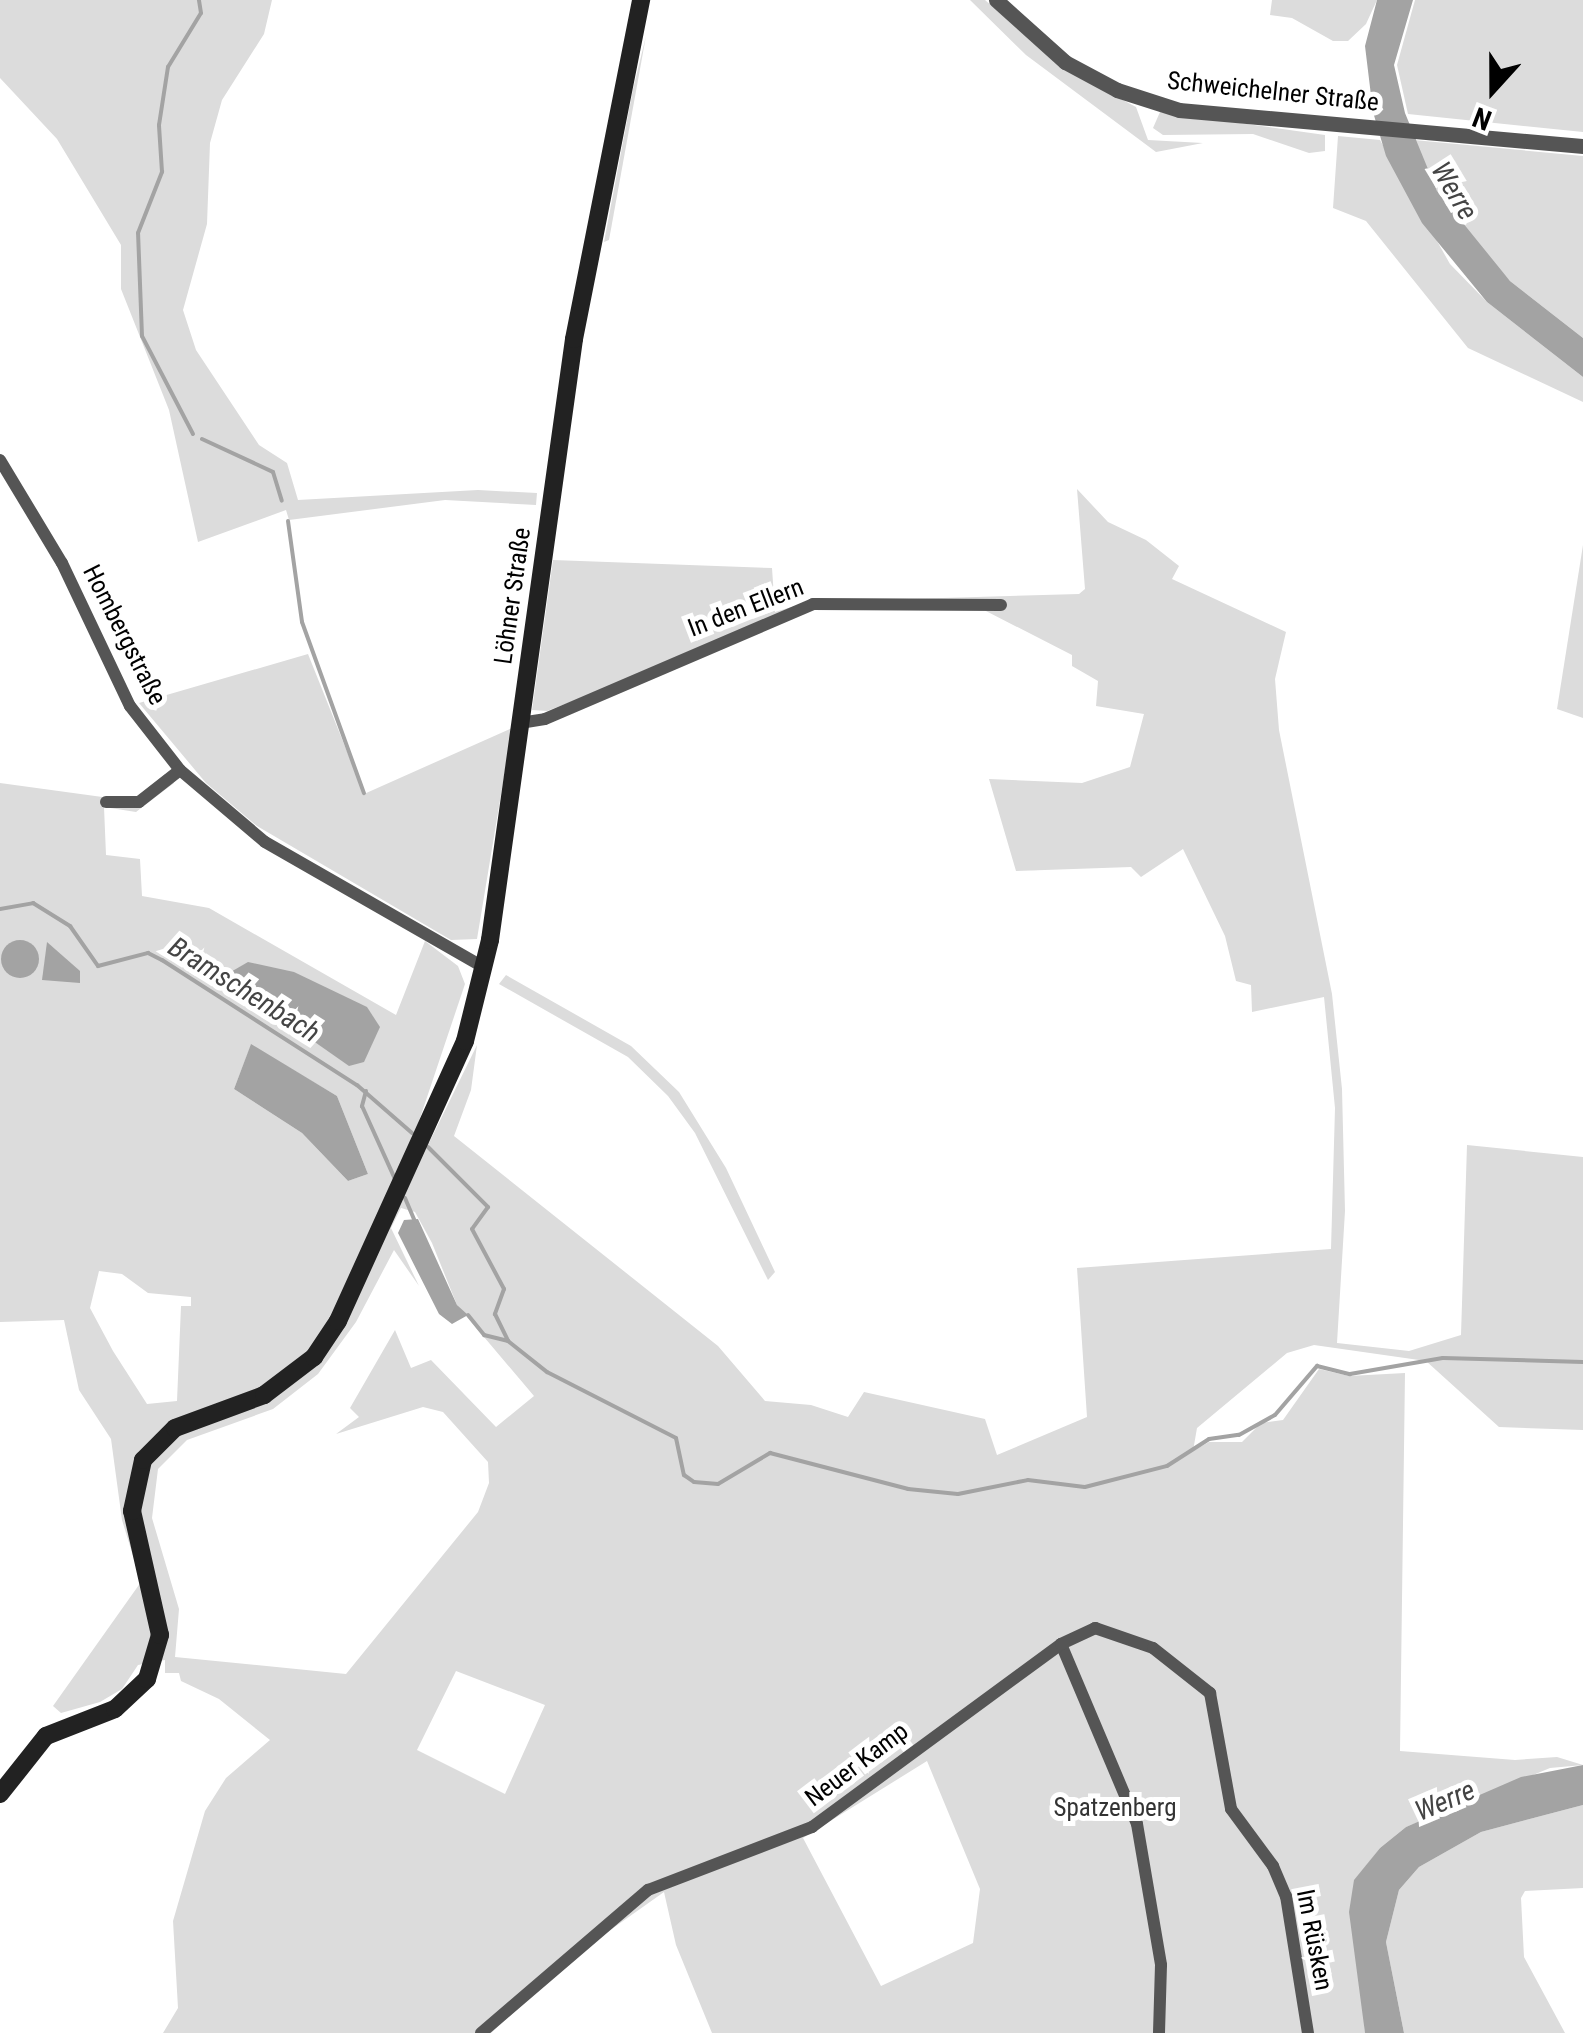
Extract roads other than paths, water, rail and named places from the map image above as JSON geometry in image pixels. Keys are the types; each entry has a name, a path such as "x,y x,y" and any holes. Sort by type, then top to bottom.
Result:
{"main road":[{"name":"Löhner Straße","path":"0,1794 46,1736 115,1709 141,1688 154,1666 160,1622 132,1512 143,1460 176,1428 264,1395 314,1357 338,1320 465,1041 485,968 577,322 641,0"}],"street":[{"name":"Schweichelner Straße","path":"996,0 1040,43 1117,90 1179,110 1583,146"},
{"name":"Hombergstraße","path":"0,460 62,563 130,706 180,770 266,842 485,968"},
{"name":"In den Ellern","path":"520,723 545,719 813,604 1001,605"},
{"path":"106,802 139,802 180,770"},
{"name":"Neuer Kamp","path":"481,2033 648,1890 812,1827 1060,1644 1094,1628 1121,1633 1171,1658 1210,1692"},
{"path":"1060,1644 1138,1824 1161,1966 1158,2033"},
{"name":"Im Rüsken","path":"1210,1692 1231,1810 1273,1866 1286,1896 1308,2033"}],"water":[{"path":"1377,0 1413,0 1394,65 1405,113 1437,191 1510,281 1583,338 1583,377 1487,302 1422,223 1386,156 1373,112 1365,46"},
{"path":"20,940 34,945 39,959 34,973 20,978 6,973 1,959 6,945"},
{"path":"47,942 80,971 80,983 42,980"},
{"path":"248,962 294,972 367,1007 380,1027 364,1062 349,1066 222,977"},
{"path":"251,1044 337,1096 368,1174 348,1181 302,1133 234,1089"},
{"path":"418,1219 457,1305 468,1315 452,1324 439,1314 398,1233 404,1220"},
{"path":"1583,1765 1583,1805 1481,1832 1419,1867 1399,1890 1386,1942 1404,2033 1365,2033 1349,1912 1354,1880 1380,1848 1406,1827 1521,1777"}],"waterway":[{"path":"193,434 142,336 138,233 162,172 159,125 168,67 201,13 199,0"},
{"path":"202,439 273,472 282,501"},
{"path":"288,521 302,622 364,793"},
{"name":"Bramschenbach","path":"0,909 33,903 70,926 98,966 148,953 162,960 357,1085 412,1133"},
{"path":"366,1091 362,1106 395,1179"},
{"name":"Bramschenbach","path":"428,1147 488,1207 472,1229 504,1289 495,1314 508,1341 547,1372 676,1438 684,1475 694,1482 718,1484 770,1453 908,1489 958,1494 1028,1480 1085,1487 1167,1466 1209,1439 1239,1435 1275,1415 1317,1366 1350,1374 1443,1358 1583,1362"},
{"path":"405,1198 415,1221"},
{"path":"468,1315 484,1335 508,1341"}],"water label":[{"name":"Werre","path":"1454,191"},
{"name":"Werre","path":"1445,1801"}],"park label":[{"name":"Spatzenberg","path":"1115,1808"}]}
